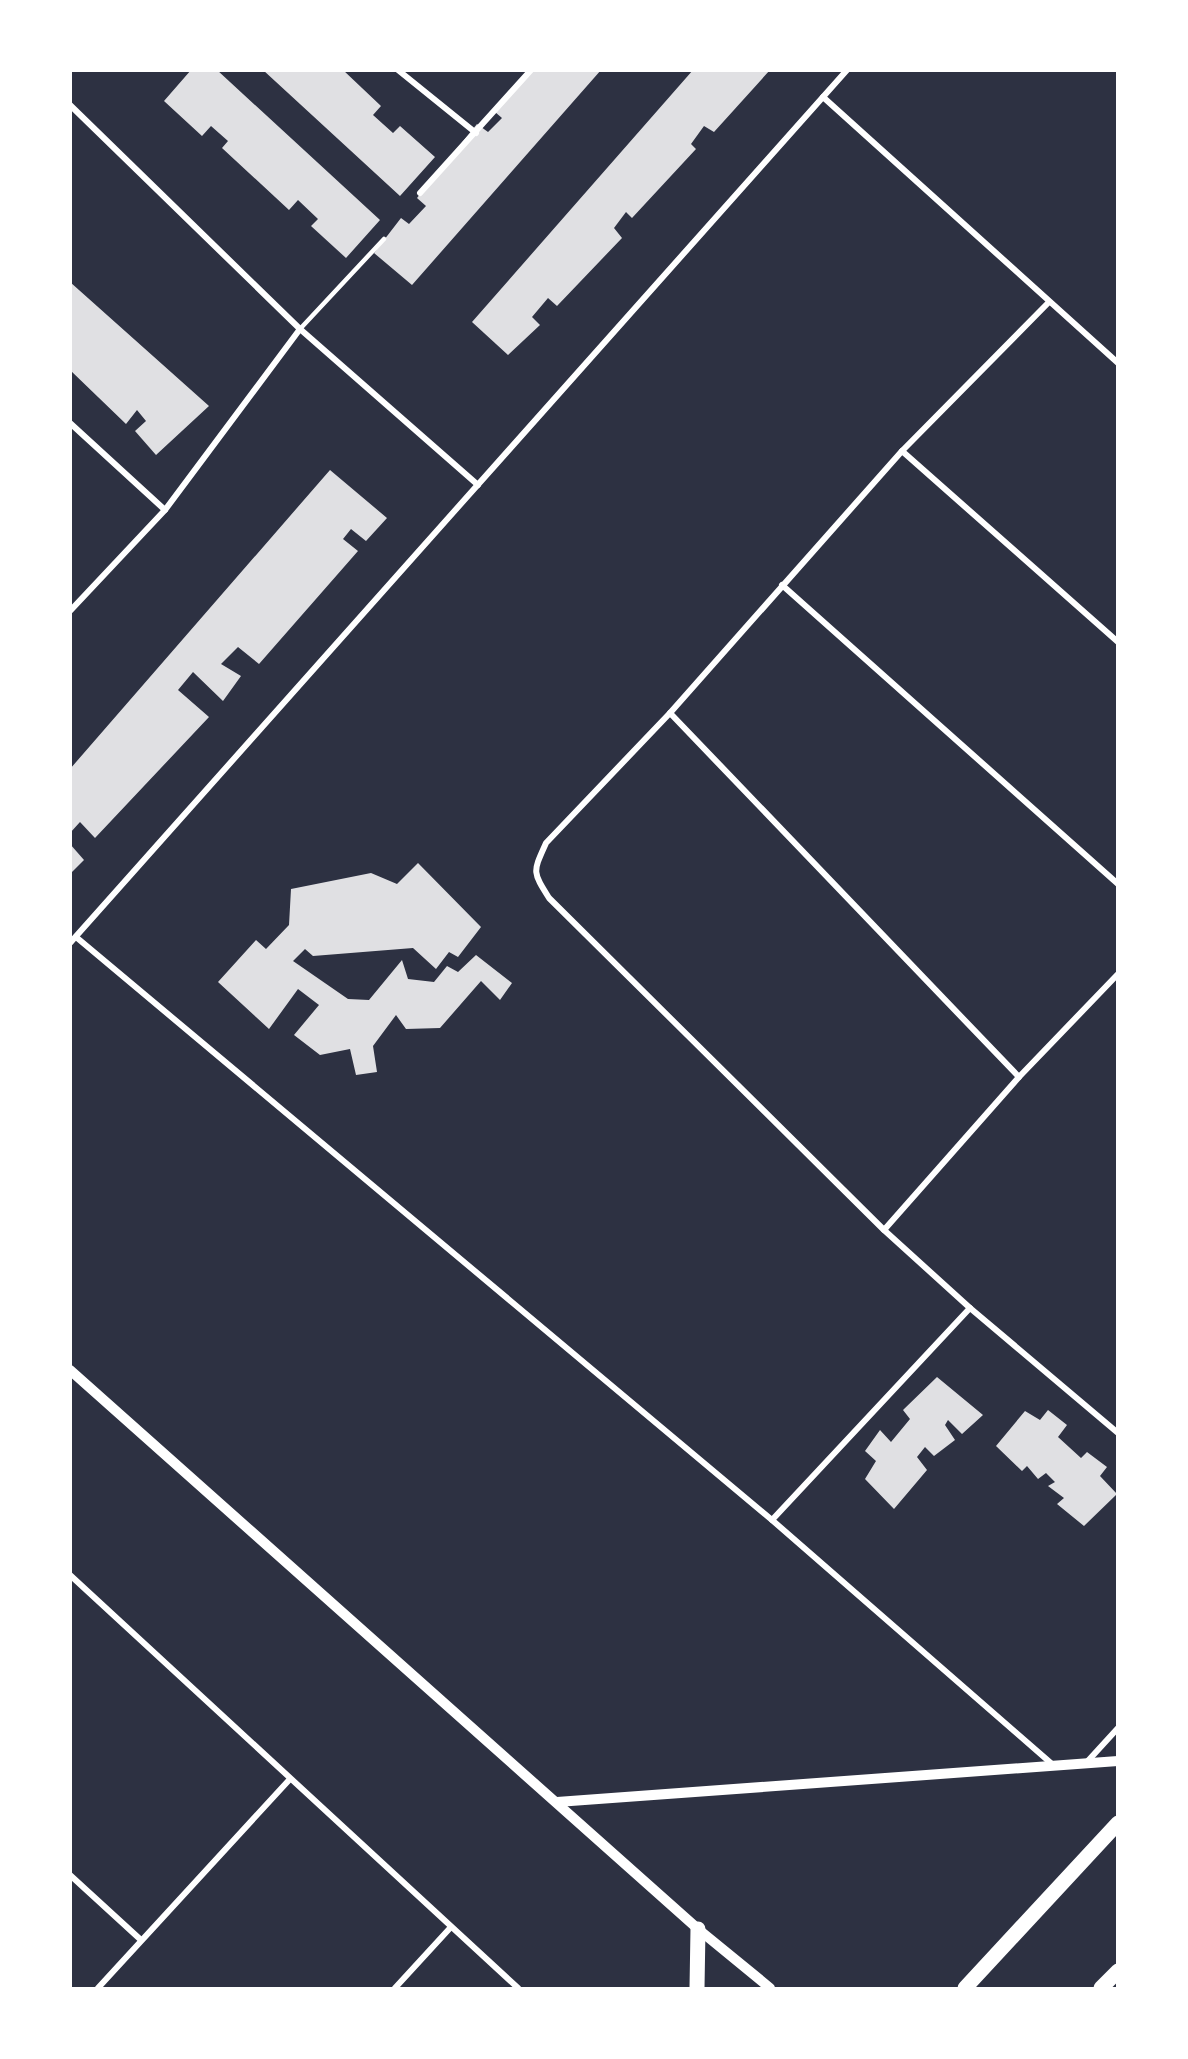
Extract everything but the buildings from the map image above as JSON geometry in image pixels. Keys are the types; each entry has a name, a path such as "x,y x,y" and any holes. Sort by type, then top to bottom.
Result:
{"main road":[{"path":"965,1989 1118,1822"},
{"path":"697,1989 698,1929"},
{"path":"1101,1989 1118,1971"}],"street":[{"path":"398,70 476,133"},
{"path":"420,193 531,70"},
{"path":"70,943 847,70"},
{"path":"823,98 1118,363"},
{"path":"70,105 300,329 478,485"},
{"path":"1049,302 902,451 670,713 546,843 537,863 536,877 558,907 884,1230 970,1308 1118,1433"},
{"path":"70,611 165,510 300,329"},
{"path":"70,423 165,510"},
{"path":"902,451 1118,642"},
{"path":"783,585 1118,884"},
{"path":"670,713 1019,1077"},
{"path":"76,937 772,1521 1054,1766"},
{"path":"884,1230 1019,1077 1118,974"},
{"path":"772,1521 970,1308"},
{"path":"70,1370 698,1929 770,1989"},
{"path":"70,1575 518,1989"},
{"path":"1085,1763 1118,1728"},
{"path":"557,1802 1118,1761"},
{"path":"98,1989 290,1779"},
{"path":"70,1875 141,1940"},
{"path":"395,1989 451,1927"}],"lane":[{"path":"300,329 384,239"}]}
